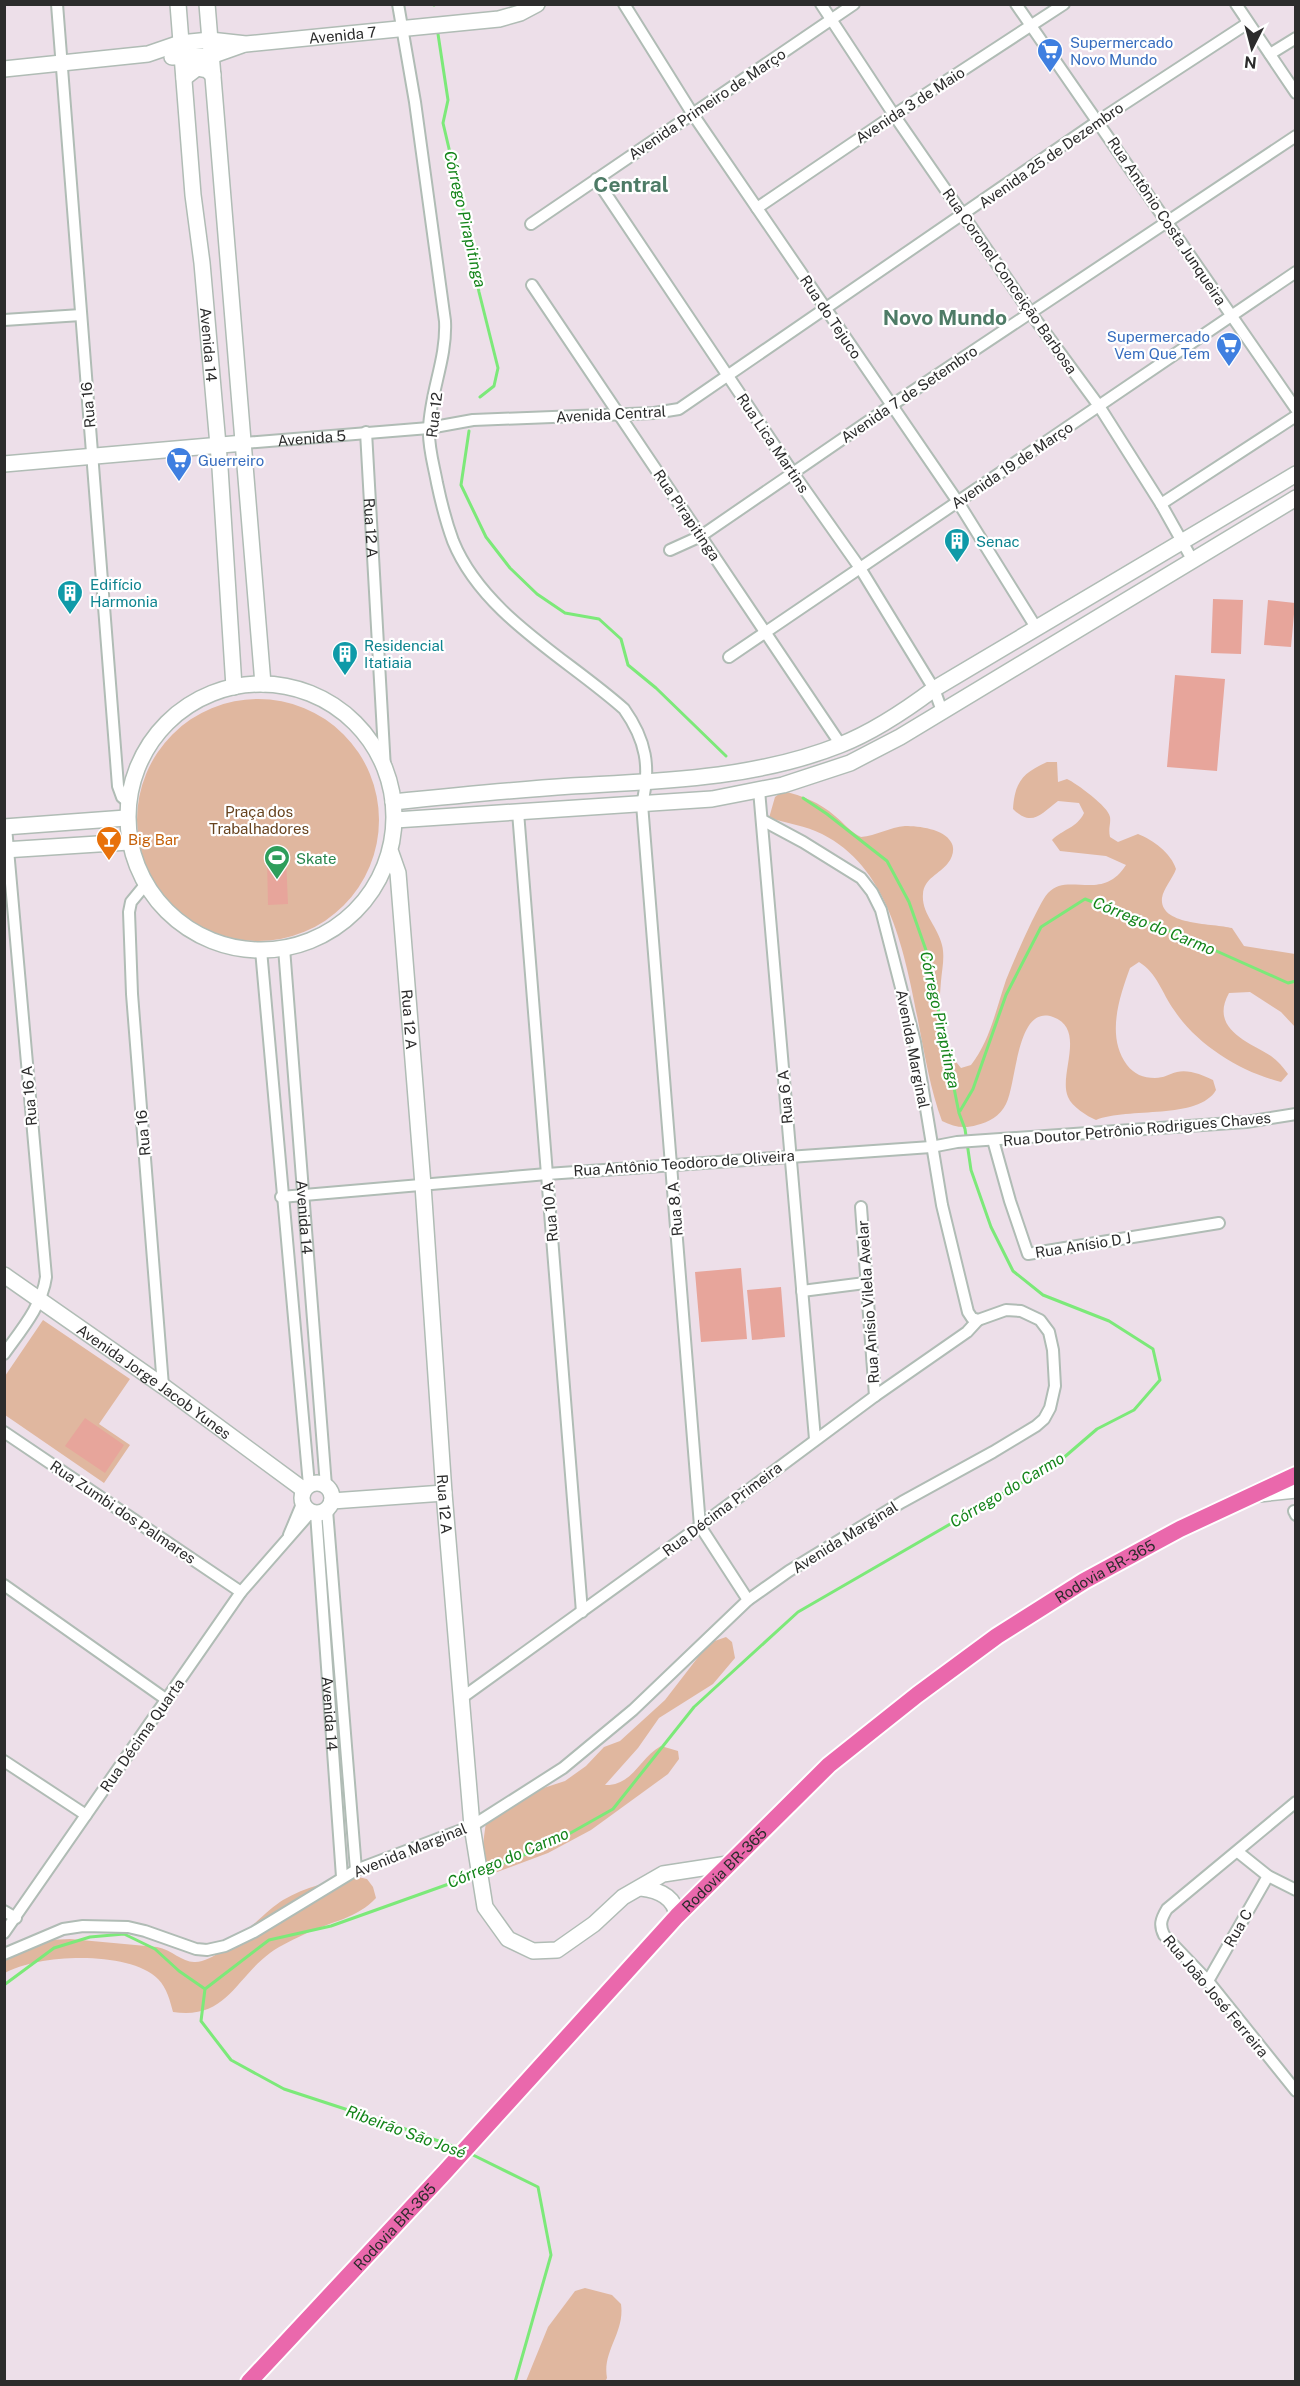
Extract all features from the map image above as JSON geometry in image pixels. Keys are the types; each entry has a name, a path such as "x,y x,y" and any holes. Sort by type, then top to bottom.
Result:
{"main road":[{"name":"Avenida 7","path":"181,51 210,40 246,44 499,19 520,14 537,4"},
{"path":"179,12 186,27 197,30 204,25 207,10"},
{"name":"Avenida 14","path":"207,10 263,684"},
{"name":"Avenida 14","path":"179,12 193,195 200,236 218,445 234,687"},
{"name":"Avenida 7","path":"4,69 181,51 211,56 246,44"},
{"path":"184,78 197,68 207,70 213,75"},
{"path":"200,236 206,242 214,243 227,237"},
{"path":"202,263 207,257 214,255 228,261"},
{"name":"Avenida 5","path":"4,464 244,443"},
{"path":"393,802 569,786 644,783 707,777 772,766 841,745 884,722 934,689 1296,474"},
{"path":"395,820 712,799 783,785 850,763 900,737 1166,574 1193,561 1296,498"},
{"path":"263,684 300,692 337,708 366,735 385,769 395,820 391,853 375,886 353,914 321,936 284,948 261,950 216,942 175,920 145,885 129,842 126,818 131,782 146,748 169,720 199,699 234,687 263,684"},
{"path":"5,827 126,818"},
{"path":"6,850 129,842"},
{"name":"Rua 12 A","path":"391,853 398,873 423,1185 444,1493 463,1696 472,1826 485,1907 508,1939 519,1946 533,1951 557,1950 594,1924 623,1897 663,1874 728,1864"},
{"name":"Avenida Jorge Jacob Yunes","path":"4,1275 164,1386 314,1502"},
{"name":"Rodovia BR-365","path":"249,2382 444,2173 677,1916 829,1765 917,1695 997,1636 1093,1576 1180,1529 1296,1475"},
{"name":"Avenida 14","path":"314,1502 331,1491 326,1486"},
{"path":"1253,1495 1296,1490"},
{"path":"314,1502 444,1493"},
{"path":"641,1887 664,1894 674,1903 677,1916"}],"street":[{"name":"Rua 16","path":"57,4 118,786 122,797 128,802"},
{"name":"Rua 12","path":"398,4 415,102 445,321 446,340 429,428 440,500 453,541 479,584 507,615 624,709 635,724 647,757 642,804"},
{"name":"Rua do Tejuco","path":"624,4 692,113 958,502 1037,629"},
{"name":"Rua Coronel Conceição Barbosa","path":"821,4 1030,312 1099,406 1161,504 1193,561"},
{"name":"Avenida Primeiro de Março","path":"531,224 854,4"},
{"name":"Rua Antônio Costa Junqueira","path":"1016,4 1296,409"},
{"name":"Avenida 3 de Maio","path":"757,208 894,114 1064,4"},
{"path":"1236,4 1296,93"},
{"name":"Avenida 25 de Dezembro","path":"824,308 964,215 1098,121 1248,23"},
{"path":"1270,54 1296,38"},
{"name":"Avenida 7 de Setembro","path":"670,550 701,536 1030,312 1296,136"},
{"name":"Rua Lica Martins","path":"596,179 793,473 860,568 934,689 942,711"},
{"name":"Avenida 19 de Março","path":"729,657 1296,272"},
{"name":"Rua Pirapitinga","path":"532,285 841,745"},
{"name":"Avenida Central","path":"473,420 679,409 824,308"},
{"path":"4,320 81,315"},
{"path":"1161,504 1296,416"},
{"name":"Avenida 5","path":"244,443 429,428 473,420"},
{"name":"Rua 12 A","path":"366,432 385,769"},
{"name":"Rua 6 A","path":"759,790 815,1439"},
{"name":"Rua 8 A","path":"642,804 700,1526 748,1600"},
{"name":"Rua 10 A","path":"518,812 582,1612"},
{"name":"Avenida Marginal","path":"4,1954 63,1929 83,1926 117,1926 145,1931 196,1949 225,1947 356,1870 472,1826 563,1768 633,1710 748,1600 789,1571 892,1508 1036,1426 1044,1419 1050,1408 1055,1386 1053,1350 1049,1332 1040,1320 1021,1311 1006,1310 978,1320 972,1318 968,1312 931,1147 915,1042 881,910 872,892 861,878 762,820"},
{"name":"Rua 16 A","path":"4,1354 40,1301 46,1277 5,827"},
{"name":"Rua 16","path":"145,885 130,902 132,994 164,1386"},
{"name":"Avenida 14","path":"284,948 326,1486"},
{"name":"Avenida 14","path":"261,950 282,1197 356,1870"},
{"name":"Rua Doutor Petrônio Rodrigues Chaves","path":"978,1142 1246,1122 1296,1114"},
{"name":"Rua Anísio D J","path":"993,1140 1010,1202 1028,1254 1219,1223"},
{"name":"Rua Antônio Teodoro de Oliveira","path":"282,1197 547,1174 978,1142"},
{"name":"Rua Anísio Vilela Avelar","path":"861,1207 875,1396"},
{"path":"802,1291 865,1283"},
{"name":"Rua Décima Primeira","path":"463,1696 700,1526 815,1439 967,1332 978,1320"},
{"name":"Rua Zumbi dos Palmares","path":"4,1432 241,1592"},
{"name":"Avenida 14","path":"314,1502 342,1877"},
{"name":"Rua Décima Quarta","path":"4,1933 241,1592 286,1541 314,1502"},
{"path":"4,1585 167,1700"},
{"path":"4,1761 86,1815"},
{"path":"1296,1803 1249,1840 1238,1852 1268,1875 1296,1890"},
{"name":"Rua João José Ferreira","path":"1238,1852 1167,1910 1161,1919 1160,1928 1164,1935 1208,1980 1295,2090"},
{"name":"Rua C","path":"1208,1980 1268,1875"},
{"path":"4,1911 16,1918"}],"green space":[{"name":"Praça dos Trabalhadores","path":"246,699 270,699 293,704 315,713 344,734 359,753 370,774 377,796 379,820 377,844 370,866 359,887 344,906 315,927 293,936 270,941 246,941 223,936 201,927 181,914 164,897 151,877 142,855 137,832 137,808 142,785 151,763 164,743 181,726 201,713 223,704"},
{"path":"1047,762 1057,762 1058,782 1067,779 1071,781 1104,807 1110,817 1110,837 1118,842 1138,834 1166,852 1176,869 1162,898 1163,907 1169,914 1189,922 1232,928 1244,946 1295,954 1295,1027 1281,1012 1250,992 1229,993 1224,1005 1224,1016 1234,1033 1271,1056 1286,1071 1288,1074 1281,1082 1236,1064 1207,1046 1184,1023 1155,978 1139,962 1130,968 1116,1017 1117,1042 1121,1054 1130,1068 1143,1076 1158,1078 1186,1071 1213,1080 1216,1090 1207,1099 1195,1106 1110,1116 1096,1120 1084,1114 1070,1101 1066,1088 1070,1053 1068,1031 1063,1023 1053,1017 1041,1016 1032,1022 1025,1033 1010,1094 1001,1112 990,1120 968,1127 959,1127 942,1121 931,1085 906,963 893,923 877,887 853,857 822,834 769,818 775,797 783,791 810,800 829,811 861,837 911,826 937,831 951,842 953,850 951,858 945,867 926,884 923,901 943,950 940,1016 944,1038 961,1068 971,1065 983,1046 1012,965 1048,893 1056,887 1065,885 1096,885 1106,882 1117,876 1126,865 1106,856 1060,851 1052,840 1081,818 1084,813 1079,803 1058,801 1042,814 1031,818 1020,815 1013,809 1016,791 1022,779 1026,774"},
{"path":"43,1320 130,1379 99,1424 130,1445 104,1483 5,1415 5,1376"},
{"path":"726,1637 732,1642 735,1658 713,1684 659,1718 638,1748 605,1785 623,1781 661,1746 678,1751 679,1759 668,1774 591,1830 548,1853 489,1875 483,1856 486,1822 519,1796 565,1781 586,1766 604,1747 620,1741 665,1700 709,1643"},
{"path":"358,1877 367,1879 373,1887 376,1898 369,1905 274,1950 218,2004 206,2010 191,2013 173,2012 166,1990 158,1979 126,1963 106,1959 60,1959 39,1962 5,1973 5,1954 49,1940 70,1939 157,1947 190,1961 204,1960 227,1947 283,1900 319,1885"},
{"path":"585,2288 612,2295 621,2304 620,2324 608,2359 605,2382 526,2381 548,2327 575,2291"}],"shaded area":[{"path":"1213,599 1243,600 1241,654 1211,653"},
{"path":"1268,600 1295,603 1291,647 1264,645"},
{"path":"1175,675 1225,679 1217,771 1167,767"},
{"name":"Skate","path":"286,858 288,904 268,905 267,859"},
{"path":"741,1268 747,1339 701,1342 695,1272"},
{"path":"781,1287 785,1337 752,1340 747,1290"},
{"path":"85,1418 124,1445 105,1473 65,1446"}],"waterway":[{"name":"Córrego Pirapitinga","path":"438,34 448,100 443,123 479,292 498,368 494,386 480,397"},
{"name":"Córrego Pirapitinga","path":"469,431 461,485 486,537 510,568 537,594 565,613 599,619 621,639 628,665 656,688 726,756"},
{"name":"Córrego do Carmo","path":"483,1871 551,1844 613,1809 694,1707 798,1612 1061,1460 1097,1429 1134,1410 1160,1380 1153,1349 1109,1321 1043,1295 1013,1271 991,1227 971,1170 965,1129 959,1113 927,953 909,902 887,861 803,798"},
{"name":"Córrego do Carmo","path":"960,1111 973,1089 1006,995 1041,927 1085,899 1185,937 1288,983 1296,981"},
{"name":"Córrego do Carmo","path":"205,1989 269,1940 331,1926 474,1875"},
{"path":"4,1985 54,1948 90,1937 124,1934 155,1949 179,1971 205,1989"},
{"name":"Ribeirão São José","path":"205,1989 201,2021 231,2060 284,2089 458,2148"},
{"name":"Ribeirão São José","path":"469,2153 538,2187 551,2255 515,2382"}],"place":[{"name":"Supermercado Novo Mundo","path":"1050,74"},
{"name":"Supermercado Vem Que Tem","path":"1229,368"},
{"name":"Guerreiro","path":"179,483"},
{"name":"Senac","path":"957,564"},
{"name":"Edifício Harmonia","path":"70,616"},
{"name":"Residencial Itatiaia","path":"345,677"},
{"name":"Big Bar","path":"109,862"},
{"name":"Skate","path":"277,881"}],"district":[{"name":"Central","path":"631,184"},
{"name":"Novo Mundo","path":"945,317"}]}
